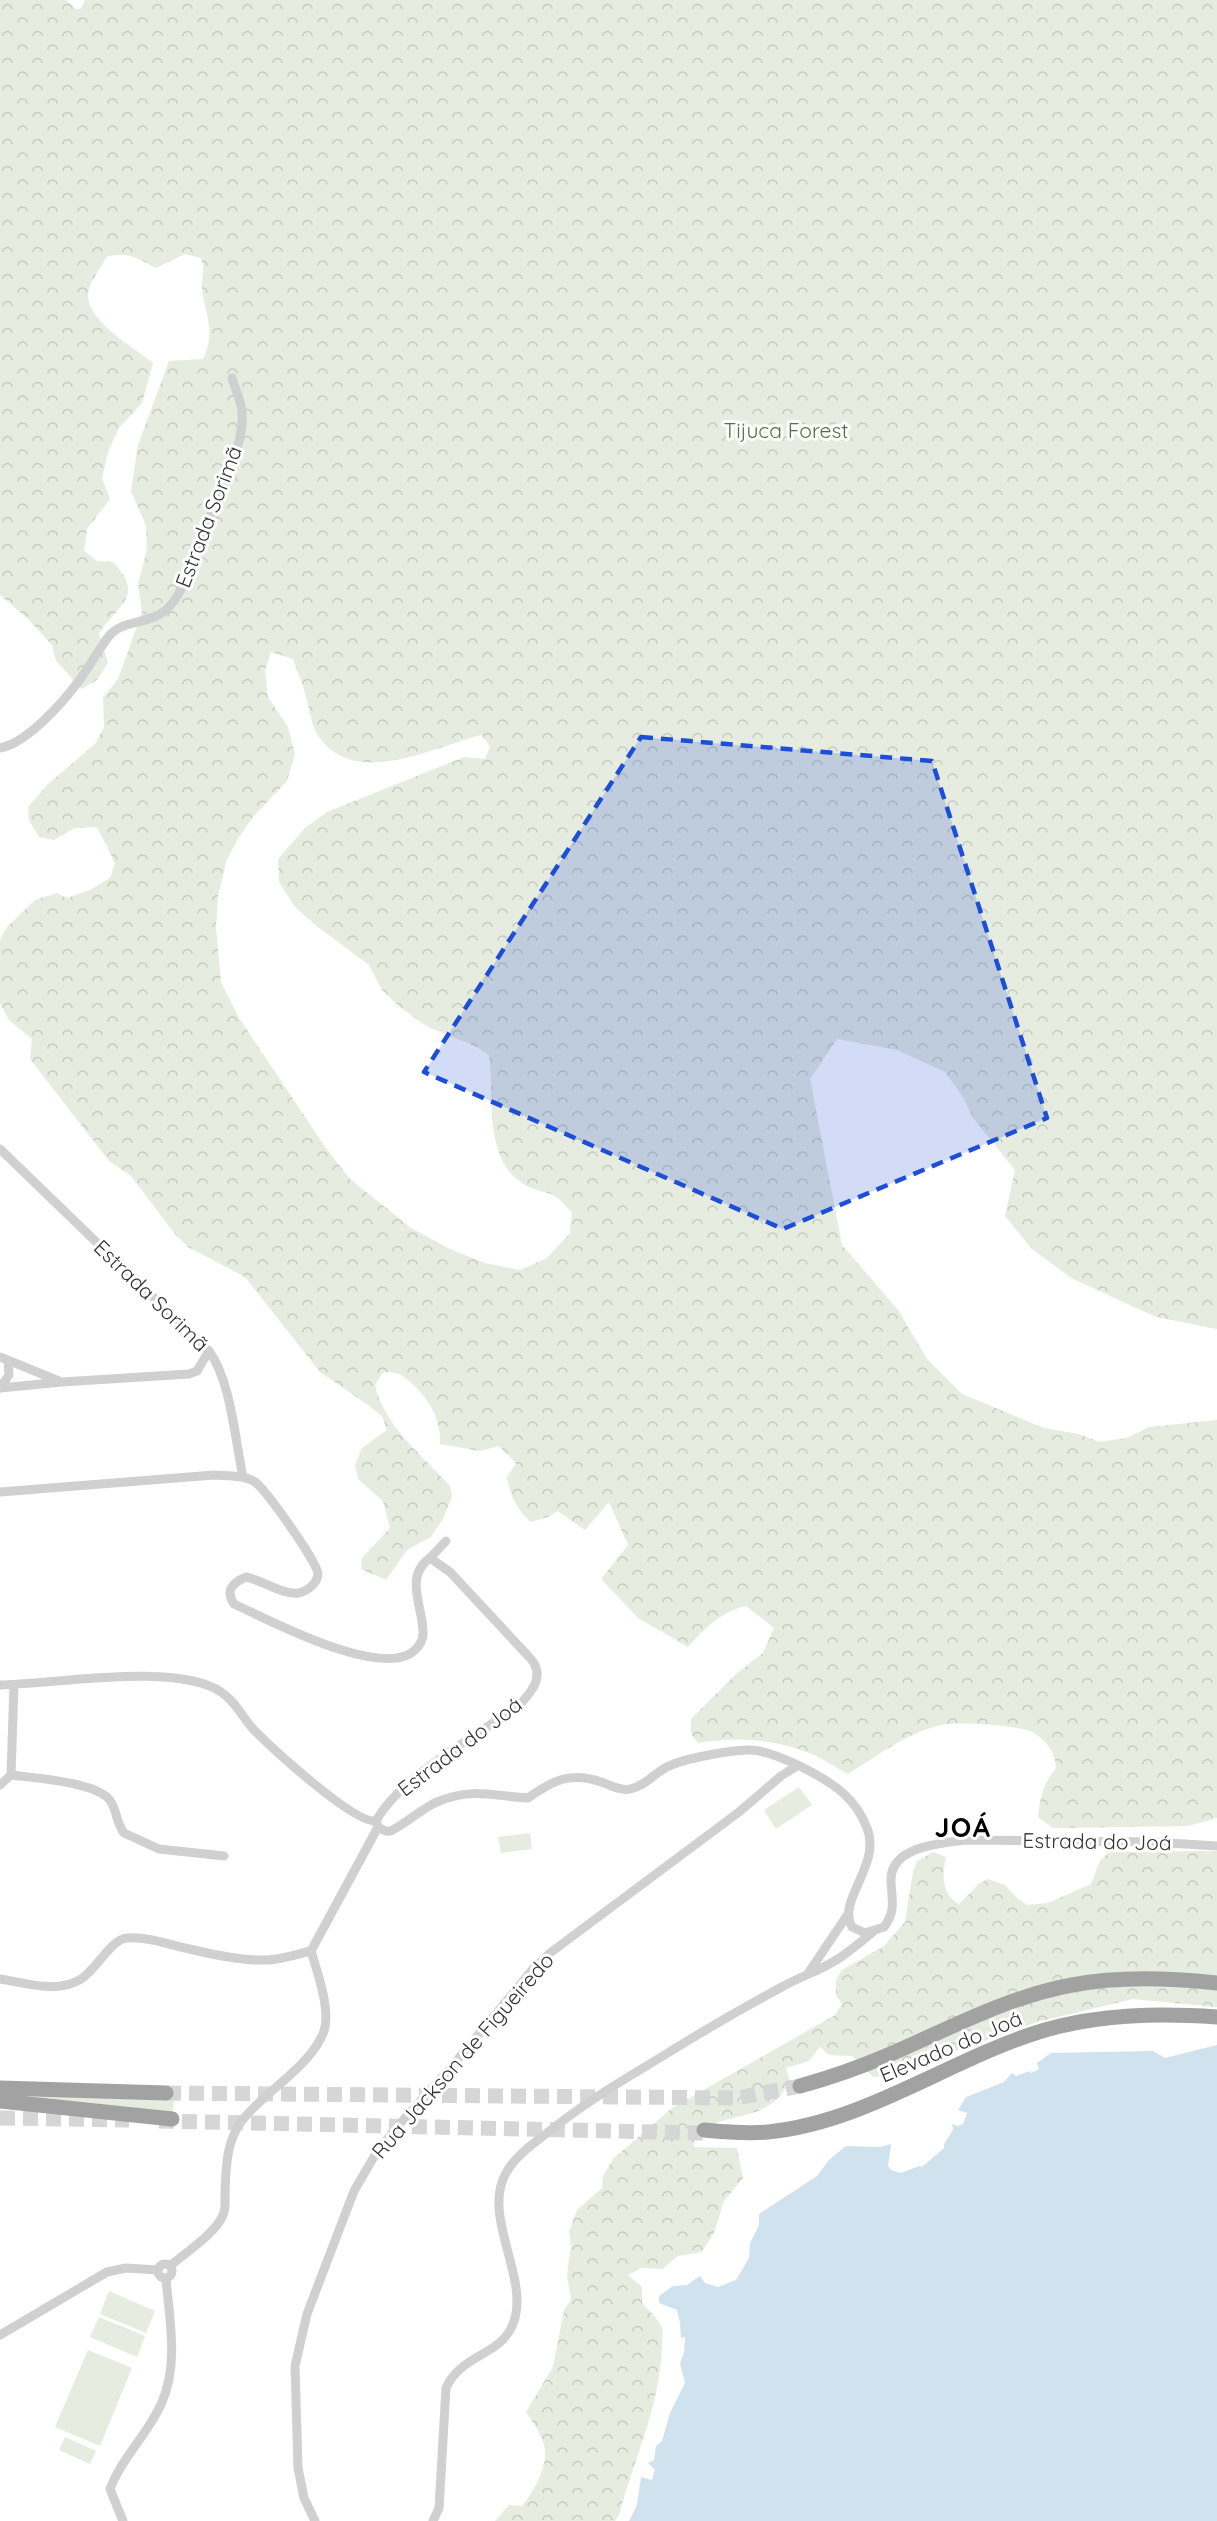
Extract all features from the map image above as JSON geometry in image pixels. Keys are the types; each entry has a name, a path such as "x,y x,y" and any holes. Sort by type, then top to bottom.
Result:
{"highway":[{"path":"800,2086 884,2057 989,2010 1070,1985 1107,1979 1217,1983"},
{"name":"Elevado do Joá","path":"705,2131 768,2132 810,2124 862,2108 1020,2039 1072,2023 1152,2014 1217,2018"},
{"path":"1,2091 166,2093"},
{"path":"1,2091 172,2120"}],"street":[{"name":"Estrada Sorimã","path":"0,748 21,739 36,727 81,678 111,633 161,614 183,589 195,550 223,489 240,437 243,412 232,378"},
{"name":"Estrada Sorimã","path":"0,1149 209,1351 218,1363 243,1477"},
{"path":"0,1388 189,1374 197,1371 209,1351"},
{"path":"4,1359 62,1382"},
{"path":"0,1388 9,1374 4,1359"},
{"path":"0,1492 214,1475 243,1477 256,1483 266,1494 315,1564 318,1575 308,1589 297,1593 246,1577 233,1584 229,1596 234,1604 300,1635 341,1650 389,1660 406,1656 416,1649 422,1640 416,1584 417,1571 446,1540"},
{"name":"Estrada do Joá","path":"430,1557 450,1572 531,1659 535,1664 538,1677 534,1688 522,1702 422,1774 388,1802 377,1824 391,1832 419,1811 451,1797 488,1792 528,1798 541,1789 574,1776 591,1778 628,1790 642,1785 669,1765 716,1754 751,1750 767,1753 837,1788 858,1811 867,1827 870,1858 848,1914"},
{"path":"0,1685 160,1676 204,1683 223,1692 255,1732 349,1812 377,1824 311,1950 320,1981 325,2016 325,2029 321,2038 301,2063 240,2123 228,2149 224,2213 213,2229 171,2266 171,2274 166,2278"},
{"path":"0,1785 11,1774 14,1685"},
{"name":"Rua Jackson de Figueiredo","path":"315,2521 304,2498 298,2468 296,2366 300,2338 354,2191 375,2155 523,1981 550,1953 797,1766"},
{"path":"11,1774 81,1786 104,1794 111,1802 124,1833 159,1849 224,1856"},
{"name":"Estrada do Joá","path":"873,1932 884,1927 892,1914 891,1876 898,1860 908,1854 936,1845 964,1840 1153,1842 1217,1846"},
{"path":"848,1914 849,1922 855,1930 873,1932"},
{"path":"809,1972 848,1914"},
{"path":"433,2521 439,2508 446,2388 451,2375 459,2367 504,2339 513,2325 516,2313 516,2297 500,2207 501,2190 506,2173 520,2155 584,2104 699,2034 809,1972 833,1962 873,1932"},
{"path":"0,1979 41,1986 60,1986 79,1980 97,1966 115,1942 125,1938 140,1938 203,1953 267,1960 311,1950"},
{"path":"158,2270 164,2263 171,2266"},
{"path":"0,2335 106,2272 126,2268 158,2270"},
{"path":"158,2270 159,2275 166,2278"},
{"path":"123,2521 110,2490 120,2466 162,2403 170,2376 172,2355 166,2278"}],"highlighted area":[{"path":"641,737 932,761 1047,1118 783,1229 424,1072"}],"green space":[{"name":"Tijuca Forest","path":"0,0 66,0 76,9 81,9 85,0 1217,0 1217,1329 1156,1317 1071,1278 1032,1249 1005,1216 1015,1170 973,1118 963,1097 945,1072 897,1050 837,1039 810,1079 842,1245 898,1310 927,1359 962,1394 1044,1428 1079,1434 1099,1442 1127,1438 1149,1427 1217,1420 1217,1818 1188,1826 1053,1828 1038,1817 1043,1791 1056,1768 1053,1753 1036,1734 1019,1728 961,1723 929,1728 893,1746 848,1774 812,1754 770,1742 742,1739 698,1743 691,1734 691,1719 737,1673 763,1653 774,1628 746,1606 737,1608 714,1621 688,1647 638,1618 601,1579 628,1545 609,1502 585,1530 558,1511 531,1522 512,1497 507,1477 516,1463 499,1446 480,1451 440,1444 438,1424 430,1405 409,1381 395,1373 383,1372 375,1385 379,1400 395,1427 450,1486 452,1496 443,1519 431,1537 407,1550 386,1580 361,1569 362,1558 390,1528 383,1501 358,1479 355,1465 362,1448 387,1430 382,1416 320,1372 245,1277 188,1247 175,1234 131,1176 109,1161 30,1059 32,1039 9,1020 0,1003 0,940 7,927 35,900 57,893 67,898 92,889 110,878 115,863 97,827 75,828 54,840 39,837 29,820 28,807 48,784 95,744 104,727 103,698 118,679 142,612 138,584 147,549 146,525 131,491 138,445 169,361 203,359 207,349 209,332 202,290 201,258 185,254 156,268 126,255 113,255 106,257 89,289 90,304 103,324 153,363 142,403 119,428 108,452 102,478 110,499 87,529 84,551 97,561 113,562 127,583 128,592 121,607 99,633 108,662 98,679 82,689 56,661 52,645 27,618 0,595","holes":["271,652 293,659 316,732 334,752 353,760 374,762 419,755 481,735 490,746 485,759 464,757 327,812 305,828 278,859 279,882 295,907 369,965 382,990 401,1008 428,1027 475,1046 489,1055 493,1126 502,1160 511,1174 525,1185 554,1195 572,1212 570,1233 547,1258 520,1270 485,1263 452,1250 411,1228 350,1179 325,1147 239,1018 221,982 216,927 218,896 227,859 252,818 287,781 295,755 288,727 268,697 265,671"]},
{"path":"799,1787 812,1805 776,1829 764,1810"},
{"path":"530,1833 532,1849 501,1853 498,1837"},
{"path":"1217,1851 1217,2007 1133,1999 1037,2022 941,2057 904,2064 897,2067 896,2075 873,2077 852,2056 829,2055 820,2047 809,2061 786,2068 790,2082 772,2104 753,2113 712,2124 699,2131 694,2147 737,2148 743,2178 724,2201 714,2233 702,2252 678,2256 662,2269 641,2268 628,2275 642,2287 642,2303 660,2324 662,2337 657,2390 619,2515 615,2521 495,2521 509,2505 522,2506 535,2487 544,2465 545,2450 542,2440 526,2412 553,2367 564,2310 571,2300 567,2275 571,2245 569,2232 577,2210 602,2188 603,2176 613,2159 672,2108 835,2015 842,2004 836,1995 836,1980 842,1970 884,1946 905,1922 913,1872 917,1861 933,1852 946,1857 944,1884 949,1895 959,1904 980,1883 988,1879 1005,1885 1027,1905 1048,1903 1091,1884 1100,1861 1109,1852"},
{"path":"39,2094 174,2097 173,2114 40,2099"},
{"path":"109,2291 155,2311 146,2333 100,2314"},
{"path":"99,2317 145,2336 137,2357 90,2337"},
{"path":"88,2350 132,2368 100,2446 55,2427"},
{"path":"65,2437 96,2451 90,2464 59,2450"}],"water":[{"path":"1217,2045 1217,2521 629,2521 637,2505 641,2477 652,2480 655,2470 648,2463 654,2460 656,2446 662,2441 670,2413 685,2383 680,2363 684,2353 685,2337 681,2338 677,2310 659,2303 659,2296 673,2286 687,2285 700,2276 705,2283 718,2287 736,2280 749,2258 750,2243 759,2225 759,2214 817,2176 830,2159 846,2146 880,2147 891,2144 888,2166 891,2170 901,2173 922,2167 944,2148 953,2130 952,2124 958,2126 963,2124 967,2113 958,2110 966,2097 1004,2082 1012,2073 1016,2076 1039,2069 1037,2063 1051,2053 1153,2051 1165,2058"}],"tunnel":[{"path":"166,2093 737,2098 800,2086"},
{"path":"0,2118 129,2120"},
{"path":"159,2121 704,2133"}],"district":[{"name":"JOÁ","path":"963,1828"}]}
